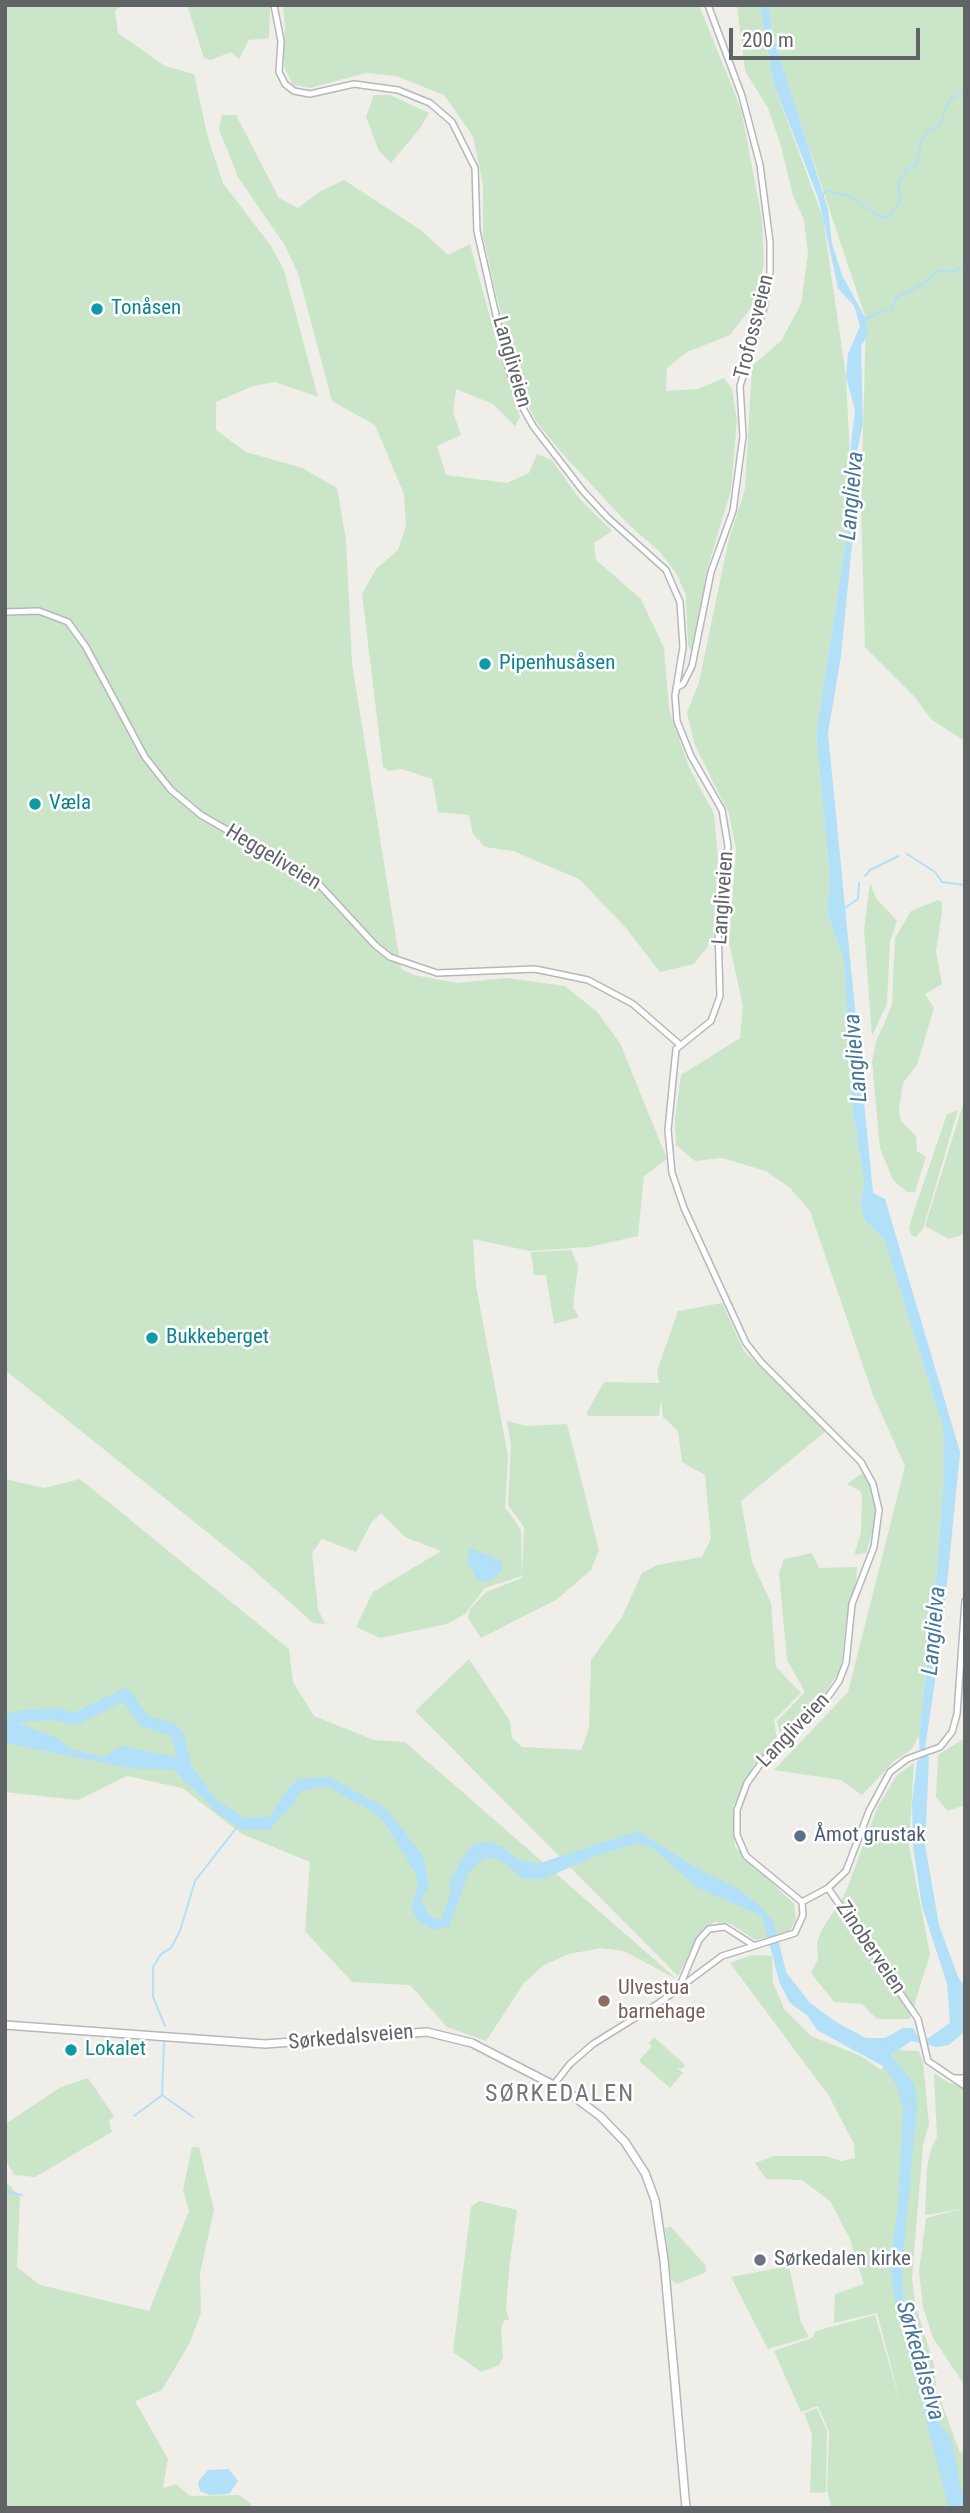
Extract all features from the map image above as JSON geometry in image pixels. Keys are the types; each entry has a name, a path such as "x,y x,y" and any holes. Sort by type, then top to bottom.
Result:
{"street":[{"name":"Langliveien","path":"274,5 281,41 279,72 289,88 310,94 354,84 398,90 439,108 460,134 475,168 477,231 519,401 533,426 583,491 607,517 660,564 675,587 683,626 675,705 679,729 722,810 728,846 719,930 721,984 718,1010 708,1025 679,1044 670,1088 668,1151 672,1173 684,1208 746,1342 761,1362 853,1453 870,1477 878,1501 878,1528 852,1604 846,1663 839,1681 823,1704 764,1759 747,1783 737,1810 737,1835 746,1856 802,1902"},
{"name":"Trofossveien","path":"676,688 683,684 692,666 711,572 733,507 743,436 740,387 763,312 771,272 764,191 754,138 708,5"},
{"name":"Heggeliveien","path":"5,612 39,611 68,622 86,647 145,757 172,790 201,815 317,882 369,939 390,957 437,973 535,969 588,980 633,1004 679,1044"},
{"path":"828,1888 850,1865 869,1811 886,1778 901,1763 945,1742 955,1726 965,1601"},
{"name":"Zinoberveien","path":"555,2083 570,2064 593,2044 659,2003 722,1956 785,1939 799,1928 802,1902 828,1888 914,2012 931,2065 965,2087"},
{"name":"Zinoberveien","path":"679,1986 699,1940 709,1928 725,1927 757,1945"},
{"name":"Sørkedalsveien","path":"5,2025 265,2044 427,2032 472,2043 555,2083 600,2116 625,2143 645,2173 655,2200 664,2260 686,2508"},
{"path":"954,2078 965,2078"}],"green space":[{"path":"5,5 122,5 115,11 118,33 165,66 194,74 208,138 223,183 271,246 284,270 318,397 275,382 253,386 216,402 216,430 246,452 302,468 337,488 346,540 352,663 401,969 414,975 457,983 507,978 565,986 597,1012 620,1043 667,1159 644,1176 638,1236 589,1247 530,1251 473,1239 476,1286 508,1456 505,1507 521,1530 522,1576 485,1588 465,1614 447,1624 380,1638 356,1627 373,1592 441,1551 405,1537 381,1513 371,1523 356,1552 322,1539 312,1553 318,1609 325,1624 313,1623 248,1565 5,1370"},
{"path":"187,5 270,5 269,38 249,40 239,59 231,52 211,60 204,58"},
{"path":"283,5 699,5 741,109 762,220 764,263 756,301 730,335 687,352 667,368 666,391 698,389 724,378 732,389 737,420 731,490 707,570 693,653 688,646 686,595 677,575 661,553 627,523 560,451 536,421 516,381 483,236 483,185 473,136 444,95 396,76 366,73 310,88 293,85 285,69"},
{"path":"737,5 760,5 773,82 823,218 846,377 852,501 816,734 830,877 827,912 844,960 851,1099 864,1183 861,1207 865,1221 884,1239 943,1427 944,1469 938,1560 919,1736 911,1750 894,1761 862,1795 841,1780 774,1770 848,1692 905,1466 873,1395 810,1211 790,1188 766,1171 722,1158 695,1161 676,1145 675,1119 681,1075 740,1038 743,1007 729,942 736,849 729,814 695,745 687,713 699,682 728,543 745,489 752,366 781,341 801,304 808,253 804,220 793,196 781,146 768,108 745,71"},
{"path":"769,5 965,5 965,741 932,720 913,695 865,647 861,508 866,319 785,76 772,33"},
{"path":"374,95 390,95 429,113 421,127 391,163 379,151 366,117"},
{"path":"222,115 236,115 279,198 298,208 319,192 344,180 422,231 448,255 470,244 520,417 515,426 493,404 456,389 453,412 461,435 437,446 446,475 507,483 529,473 537,454 552,460 578,497 612,531 594,543 596,560 641,599 664,648 669,709 689,767 714,814 718,857 713,940 694,964 660,972 626,928 579,879 513,851 485,847 473,834 469,815 438,812 432,779 402,769 389,771 383,767 362,594 376,569 398,550 406,526 404,494 375,425 332,401 298,273 284,244 238,177 219,129"},
{"path":"870,883 876,898 897,921 890,941 887,1004 872,1036 864,929"},
{"path":"938,900 942,902 942,912 936,951 942,984 925,994 934,1008 917,1065 903,1083 899,1109 901,1121 916,1136 917,1151 926,1157 915,1192 907,1192 893,1180 880,1148 872,1061 876,1042 892,1005 895,938 911,911"},
{"path":"965,1098 965,1234 949,1239 925,1226"},
{"path":"958,1110 923,1229 916,1237 911,1235 909,1228 915,1208 947,1114"},
{"path":"571,1250 578,1265 573,1307 579,1317 554,1324 546,1275 534,1275 531,1252"},
{"path":"722,1303 744,1351 826,1431 741,1501 752,1562 771,1603 776,1667 801,1693 774,1720 777,1740 754,1765 733,1806 735,1847 794,1904 796,1919 789,1933 755,1940 731,1924 714,1922 698,1936 678,1976 415,1711 469,1659 510,1721 512,1738 522,1747 581,1750 589,1728 591,1660 622,1617 642,1573 657,1565 702,1557 711,1538 705,1475 682,1462 678,1431 663,1417 661,1399 659,1416 588,1416 587,1412 604,1382 659,1383 657,1371 678,1311"},
{"path":"507,1421 526,1426 567,1424 599,1550 591,1570 556,1600 481,1638 468,1618 470,1609 486,1592 522,1578 524,1527 508,1505 511,1446"},
{"path":"861,1474 865,1475 872,1489 876,1508 874,1527 866,1553 854,1555 861,1533 862,1495 847,1484"},
{"path":"5,1479 44,1488 80,1479 289,1649 293,1682 314,1716 374,1740 405,1742 678,1980 624,1951 601,1948 569,1954 544,1965 524,1983 486,2041 447,2027 410,1985 352,1982 305,1931 310,1862 242,1834 182,1788 127,1776 78,1800 5,1792"},
{"path":"812,1553 819,1568 857,1567 856,1583 847,1613 841,1668 817,1706 781,1738 777,1721 805,1692 787,1660 779,1573 784,1559"},
{"path":"965,1738 965,1805 948,1811 936,1797 938,1755"},
{"path":"914,1763 909,1846 930,1954 910,2019 877,2019 862,2004 834,2002 811,1973 818,1959 817,1943 821,1931 845,1894 878,1806 897,1775"},
{"path":"752,1955 772,1956 773,1982 784,2009 811,2036 861,2056 881,2070 896,2050 919,2051 923,2062 929,2124 923,2145 912,2278 915,2303 934,2365 936,2388 960,2453 965,2449 965,2508 832,2508 827,2491 829,2432 818,2406 801,2412 774,2351 812,2338 816,2331 875,2315 902,2408 877,2313 834,2323 835,2294 864,2284 850,2239 830,2201 802,2180 766,2179 755,2163 774,2156 825,2156 841,2161 855,2158 854,2144 829,2096 730,1963"},
{"path":"654,2037 685,2065 682,2069 677,2068 683,2073 670,2088 639,2061 652,2046 649,2043"},
{"path":"934,2073 949,2083 965,2086 965,2386 933,2338 923,2307 919,2271 926,2218 961,2209 925,2215 927,2168 937,2137"},
{"path":"88,2078 114,2116 109,2121 112,2132 35,2177 14,2175 5,2158 5,2124 61,2087"},
{"path":"192,2147 199,2147 214,2210 200,2273 201,2313 189,2344 162,2390 135,2401 168,2459 163,2488 176,2484 190,2496 239,2495 251,2504 251,2508 5,2508 5,2181 20,2197 17,2267 40,2285 149,2311 189,2211 183,2190"},
{"path":"479,2201 517,2210 506,2309 509,2320 504,2320 501,2328 503,2357 499,2365 481,2372 453,2352 471,2207"},
{"path":"671,2227 706,2266 706,2272 677,2284 671,2280 665,2228"},
{"path":"789,2266 801,2322 809,2337 768,2349 731,2277"},
{"path":"817,2408 827,2431 826,2492 810,2493 812,2434 804,2413"}],"water":[{"path":"760,5 769,5 772,33 828,209 832,244 842,275 866,319 868,335 861,346 863,424 857,451 861,508 852,544 841,656 828,733 873,1193 885,1199 960,1452 942,1634 925,1748 929,1758 925,1845 939,1925 958,1977 964,1985 965,2031 949,2045 937,2047 911,2041 891,2055 915,2085 917,2106 902,2269 904,2304 930,2373 929,2393 939,2423 951,2439 965,2508 949,2508 896,2306 890,2265 898,2204 903,2109 897,2086 883,2066 817,2030 807,2015 790,2003 780,1984 762,1916 696,1887 653,1848 638,1843 603,1853 543,1879 523,1879 505,1863 494,1858 484,1858 469,1872 449,1926 434,1930 419,1922 411,1909 418,1886 415,1872 385,1823 375,1813 330,1788 315,1787 300,1792 287,1813 282,1814 270,1830 242,1830 221,1816 173,1769 134,1769 5,1743 5,1718 57,1738 70,1749 102,1757 124,1746 170,1756 189,1762 216,1800 245,1818 270,1817 288,1788 299,1779 329,1777 386,1808 423,1856 429,1887 421,1899 428,1914 435,1919 441,1919 452,1889 448,1885 462,1859 474,1844 488,1842 502,1847 519,1860 537,1864 638,1831 700,1870 737,1888 760,1906 774,1922 786,1972 810,2003 836,2022 866,2038 885,2038 903,2028 913,2028 918,2037 927,2039 950,2023 947,1984 922,1906 913,1846 912,1803 917,1761 920,1759 919,1736 938,1560 944,1469 943,1427 884,1239 865,1221 861,1207 864,1182 851,1099 844,960 827,912 830,877 816,734 852,501 850,453 855,410 846,377 848,354 860,326 854,306 838,288 819,200 773,82"},
{"path":"470,1548 502,1561 502,1570 490,1581 478,1581 467,1560"},
{"path":"229,2469 238,2481 229,2494 210,2495 200,2491 198,2482 208,2470"}],"waterway":[{"path":"821,196 827,191 849,196 884,218 890,216 901,200 898,183 908,168 916,166 921,142 928,131 940,124 949,101 965,91"},
{"path":"864,319 892,308 897,297 923,284 937,271 954,272 965,265"},
{"path":"907,854 935,872 942,882 965,885"},
{"path":"865,876 870,870 899,856"},
{"path":"845,908 858,899 859,883"},
{"path":"5,1720 56,1714 75,1719 125,1694 144,1721 173,1730 178,1736 188,1777"},
{"path":"165,2026 153,1997 153,1967 161,1954 171,1948 180,1931 195,1881 237,1827"},
{"path":"164,2042 162,2095 193,2117"},
{"path":"134,2116 161,2096"},
{"path":"5,2191 22,2195"}],"place":[{"name":"Tonåsen","path":"97,309"},
{"name":"Pipenhusåsen","path":"485,664"},
{"name":"Væla","path":"35,804"},
{"name":"Bukkeberget","path":"152,1338"},
{"name":"Åmot grustak","path":"800,1836"},
{"name":"Ulvestua barnehage","path":"604,2001"},
{"name":"Lokalet","path":"71,2050"},
{"name":"Sørkedalen kirke","path":"760,2260"}],"district":[{"name":"SØRKEDALEN","path":"560,2095"}],"water label":[{"name":"Langlielva","path":"853,496"},
{"name":"Langlielva","path":"857,1058"},
{"name":"Langlielva","path":"935,1631"},
{"name":"Sørkedalselva","path":"919,2361"}]}
